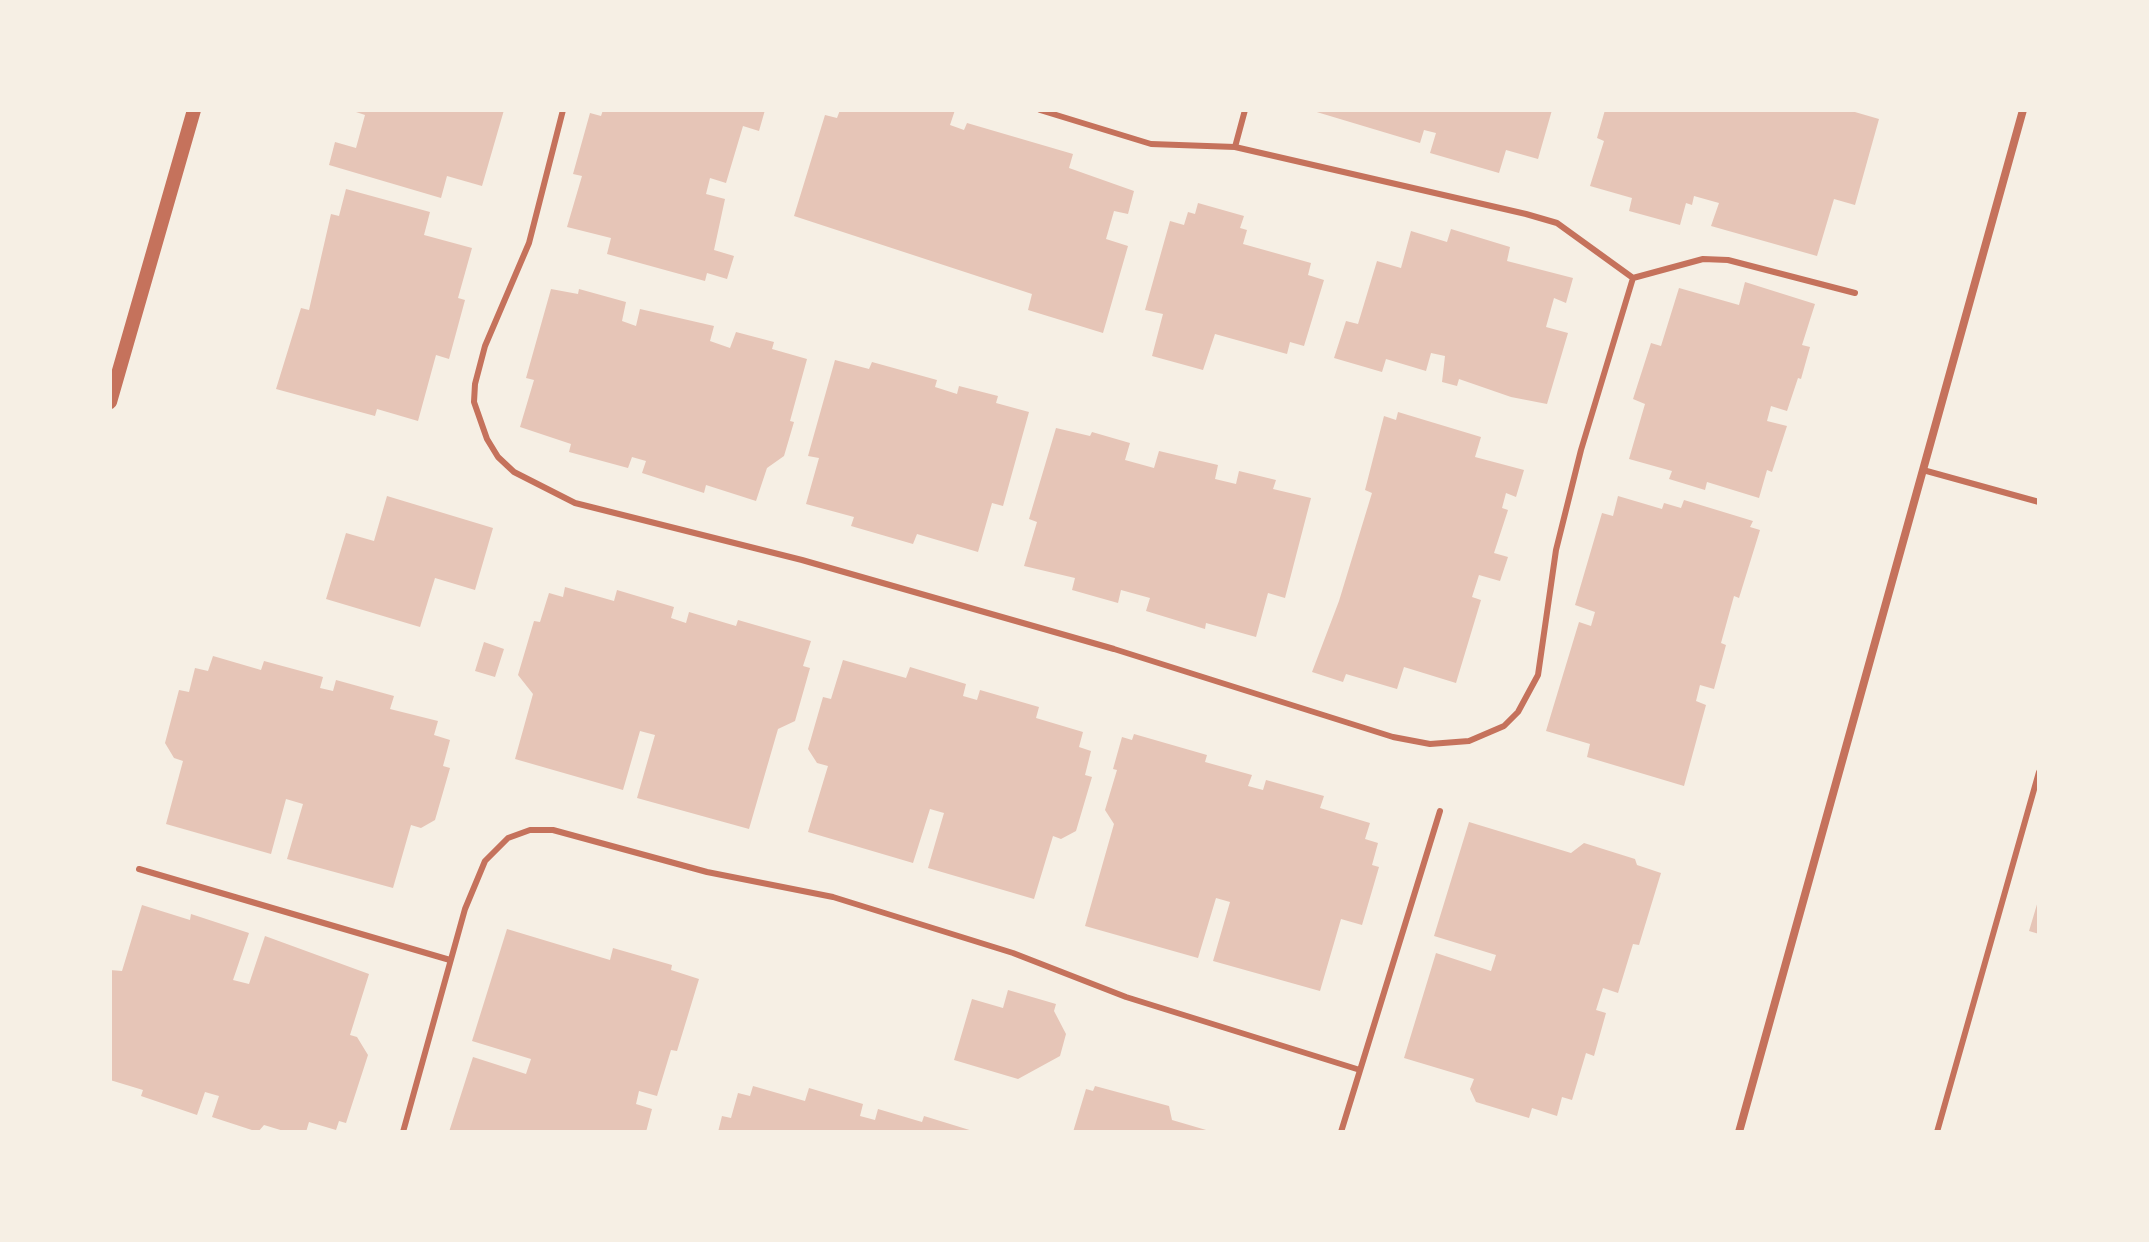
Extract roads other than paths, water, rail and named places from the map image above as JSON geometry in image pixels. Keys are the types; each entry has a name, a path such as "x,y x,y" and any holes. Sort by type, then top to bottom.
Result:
{"street":[{"path":"110,402 194,110"},
{"path":"1739,1132 2023,110"}],"lane":[{"path":"563,110 529,243 485,346 475,384 474,402 487,439 498,457 514,472 575,503 802,560 1114,649 1393,737 1430,744 1469,741 1504,726 1518,712 1538,675 1556,550 1633,278"},
{"path":"1040,110 1151,144 1235,147 1557,223 1633,278"},
{"path":"1235,147 1245,110"},
{"path":"1633,278 1703,259 1728,260 1855,293"},
{"path":"1923,470 2039,502"},
{"path":"1937,1132 2039,772"},
{"path":"1341,1132 1440,811"},
{"path":"403,1132 465,909 485,861 508,838 530,830 553,830 707,872 861,906 1013,953 1126,997 1360,1070"},
{"path":"139,869 450,960"}]}
